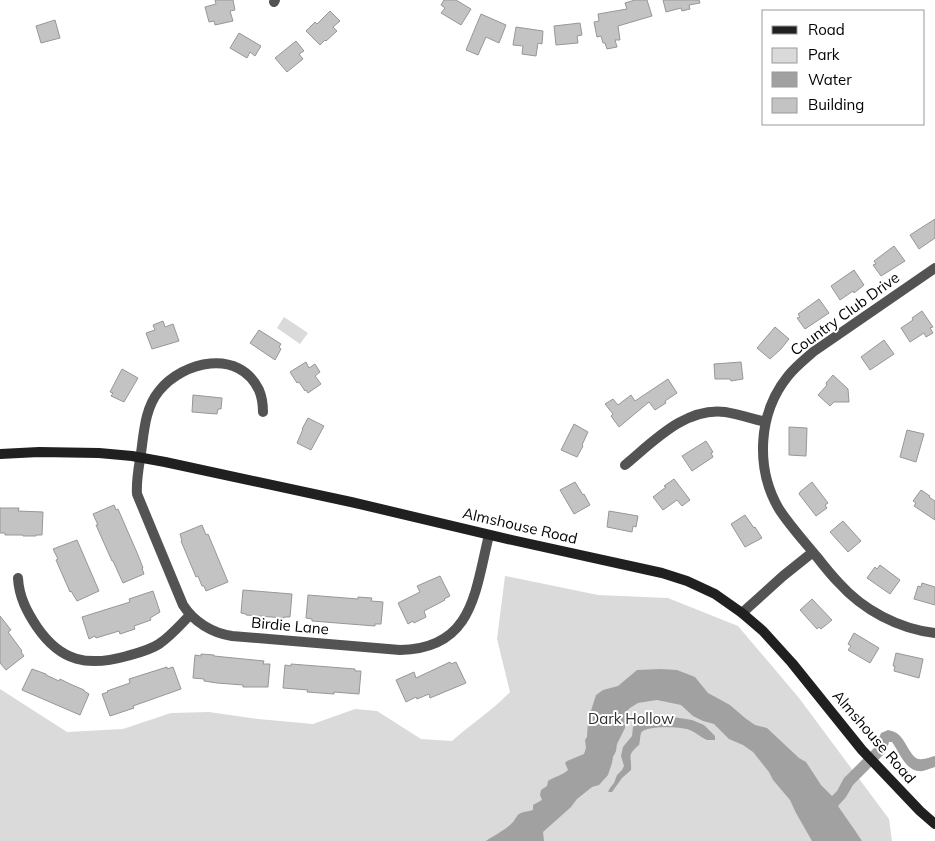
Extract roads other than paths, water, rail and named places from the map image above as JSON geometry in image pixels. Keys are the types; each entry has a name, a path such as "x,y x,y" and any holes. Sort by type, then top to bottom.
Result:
{"main road":[{"name":"Almshouse Road","path":"0,454 69,451 99,452 140,458 351,502 675,577 704,588 742,613 763,631 792,663 853,739 920,811 935,824"}],"street":[{"name":"Country Club Drive","path":"935,268 813,352 797,366 787,377 772,403 766,422 763,448 767,480 772,495 802,540 840,584 866,607 886,618 900,625 935,633"},
{"name":"Birdie Lane","path":"263,412 258,388 244,372 228,365 204,364 189,368 168,381 155,397 146,422 137,485 138,497 181,601 190,615 220,634 400,650 419,649 434,645 446,638 466,616 472,602 489,535"},
{"path":"625,465 675,425 701,413 724,412 766,422"},
{"path":"742,613 813,552"},
{"path":"18,578 27,611 42,634 64,654 85,661 108,661 155,646 190,615"}],"water":[{"path":"637,670 677,670 695,677 708,693 730,705 755,725 767,728 799,758 806,762 821,785 832,796 844,778 876,746 881,733 888,730 899,735 916,758 923,759 935,756 935,767 923,771 912,769 904,761 892,742 889,742 886,752 853,785 838,806 862,841 812,841 790,800 753,752 729,739 714,724 693,716 681,705 657,700 638,703 626,712 625,728 617,744 608,775 599,785 592,787 577,799 571,807 543,832 544,841 486,841 507,827 519,814 533,810 533,805 542,800 541,790 547,786 548,781 568,770 565,763 567,761 584,754 588,720 596,695 603,690 618,686"},
{"path":"661,715 692,720 704,725 715,736 715,740 707,740 683,728 662,727 644,730 641,733 639,745 631,754 631,770 622,778 612,792 608,792 624,766 621,756 623,747 632,736 633,727 639,720 648,716"}],"park label":[{"name":"Dark Hollow","path":"631,719"}]}
